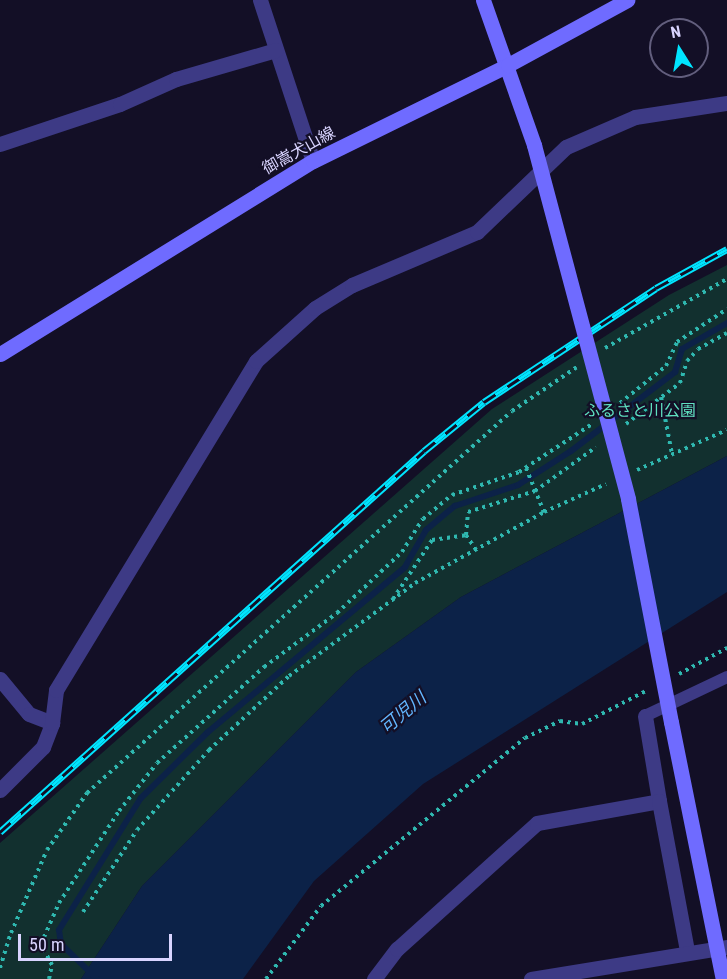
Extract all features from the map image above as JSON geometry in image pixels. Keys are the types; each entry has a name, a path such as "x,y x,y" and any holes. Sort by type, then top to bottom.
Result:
{"street":[{"path":"260,0 313,161"},
{"path":"483,0 508,65 534,145 628,499 671,722 722,948 723,979"},
{"name":"御嵩犬山線","path":"0,354 313,161 508,65 627,0"},
{"path":"0,144 120,104 176,79 276,50"},
{"path":"0,790 43,747 52,723 56,690 256,361 315,308 352,285 477,232 566,147 635,117 727,103"},
{"path":"0,679 28,714 52,723"},
{"path":"645,716 687,951"},
{"path":"374,979 397,949 537,823 660,801"},
{"path":"531,979 687,951 722,948"}],"lane":[{"path":"645,716 727,676"}],"path":[{"path":"599,353 727,279"},
{"path":"618,404 666,366 677,342 727,309"},
{"path":"623,426 680,383 687,361 698,349 727,333"},
{"path":"0,968 11,933 47,850 87,793 512,411 580,366"},
{"path":"661,398 672,454"},
{"path":"49,979 52,965 41,944 59,903 119,811 157,763 264,667 337,613 402,552 423,519 452,495 525,468 600,418"},
{"path":"630,474 727,430"},
{"path":"476,550 466,535 468,512 535,491 604,441"},
{"path":"525,468 544,512"},
{"path":"83,912 137,830 210,750 289,676 391,601 544,512 608,483"},
{"path":"391,601 432,540 466,535"},
{"path":"668,680 727,648"},
{"path":"266,979 321,906 525,738 560,721 582,724 658,685"}],"green space":[{"name":"ふるさと川公園","path":"727,265 727,456 461,597 356,672 142,886 81,979 0,979 0,843 492,409 669,295"}],"water":[{"name":"可児川","path":"727,456 727,592 423,784 314,881 243,979 81,979 142,886 356,672 461,597"}],"waterway":[{"path":"97,979 61,944 59,930 141,798 208,732 405,567 426,530 455,506 518,485 571,451 675,372 682,349 727,323"}],"railway":[{"path":"0,832 424,451 484,402 656,288 727,249"}]}
